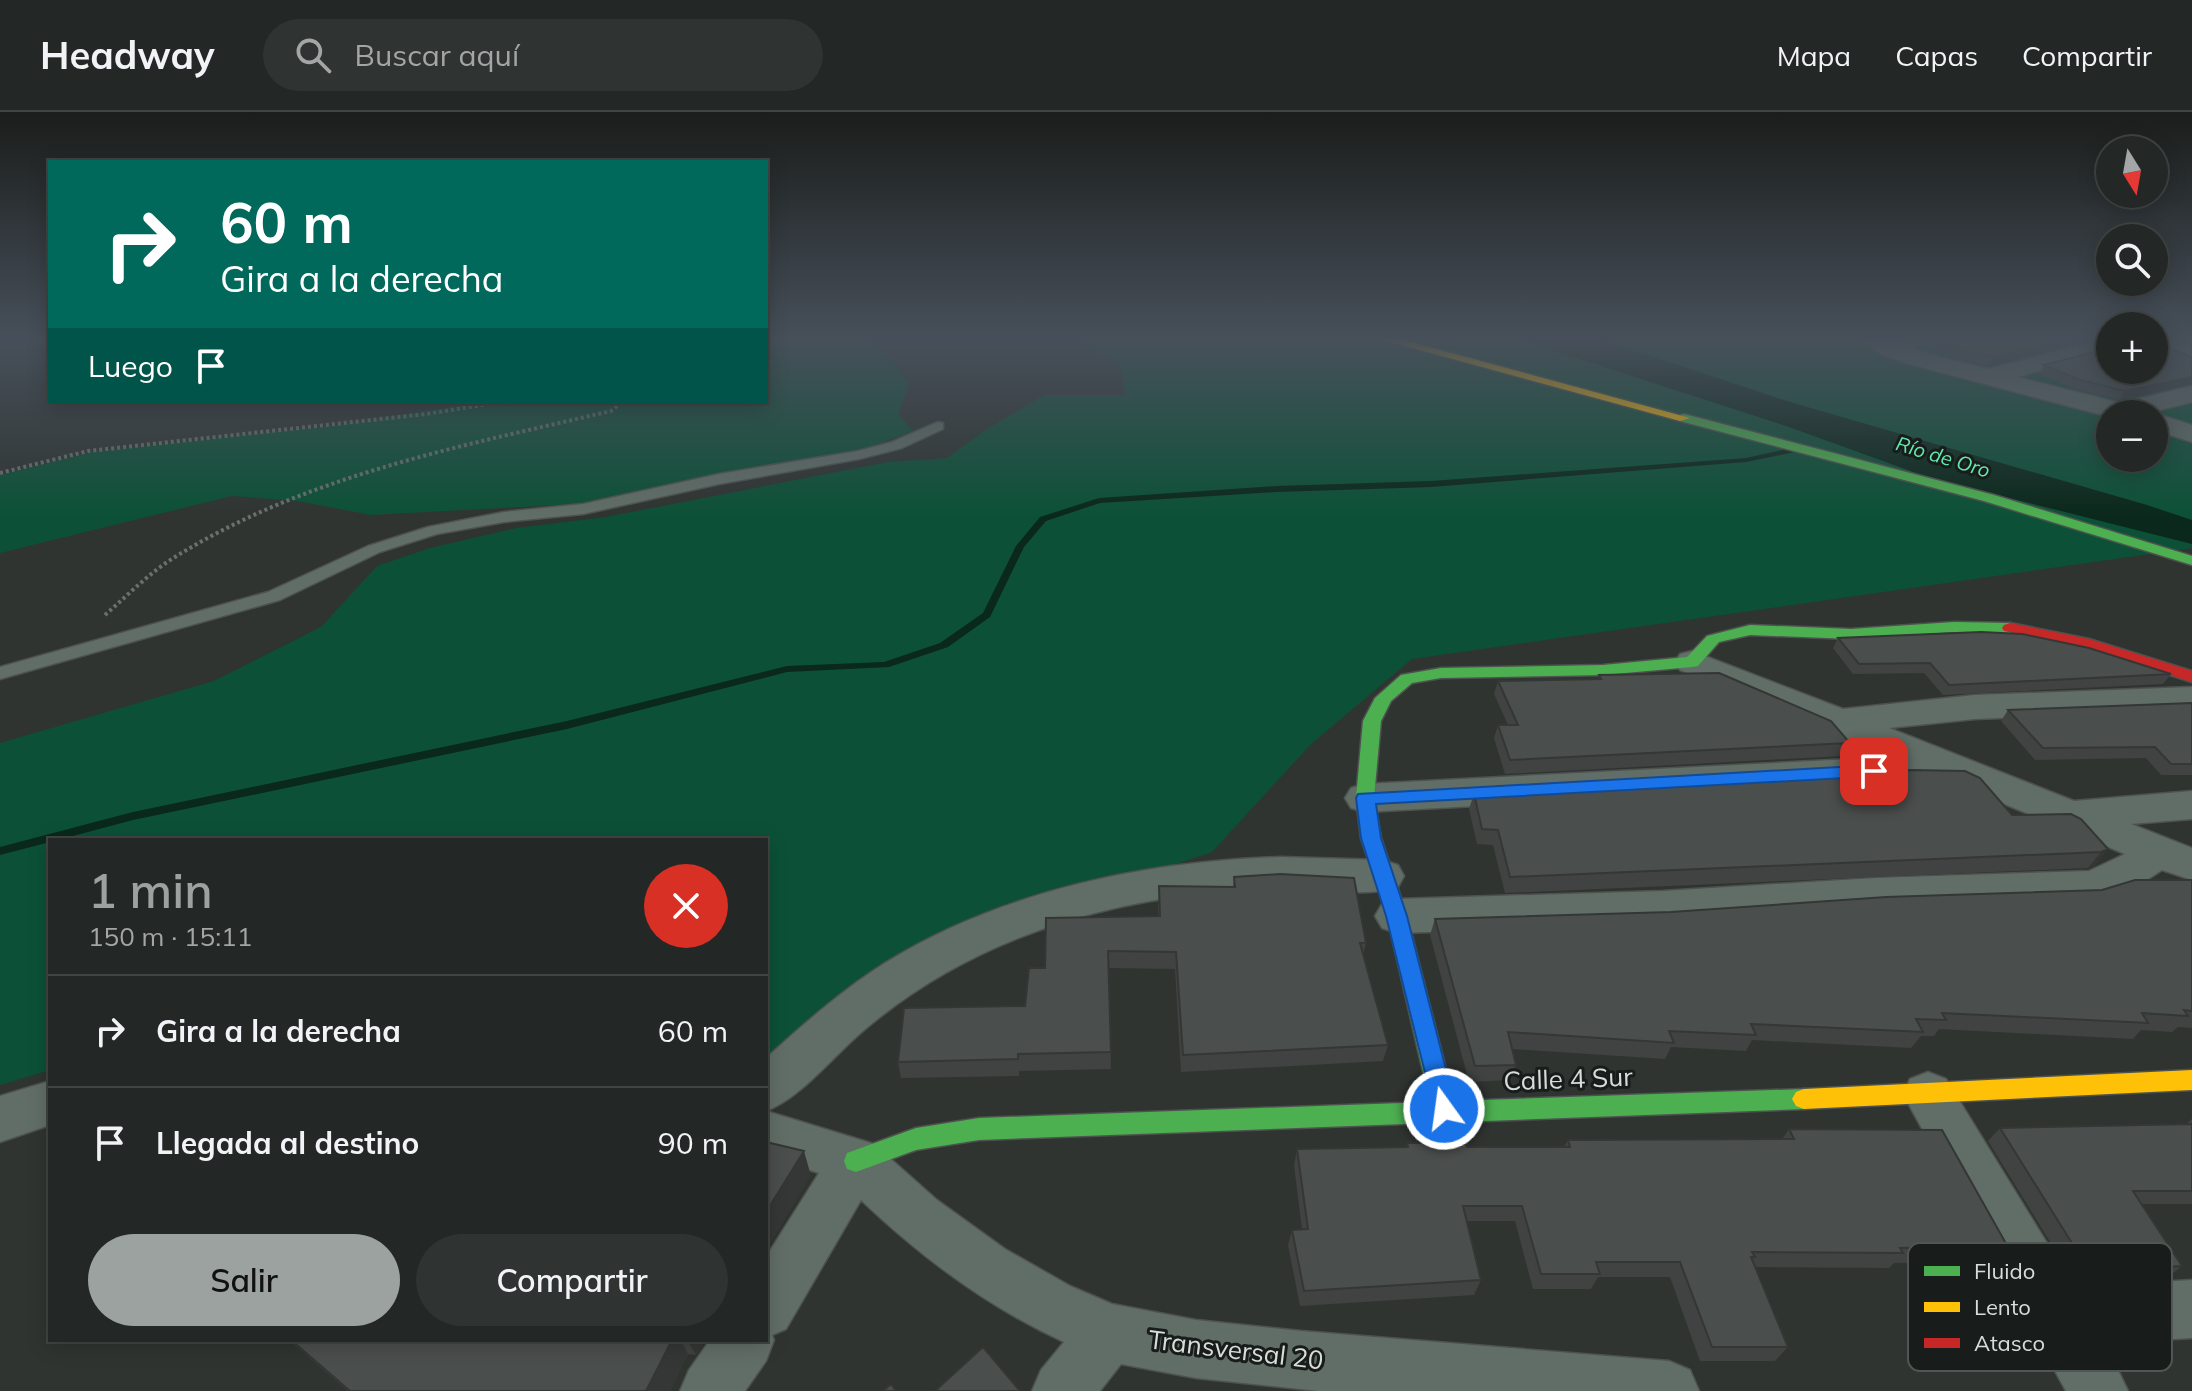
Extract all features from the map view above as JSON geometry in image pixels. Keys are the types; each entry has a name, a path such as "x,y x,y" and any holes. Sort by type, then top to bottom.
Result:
{"street":[{"path":"1608,398 2079,524 2192,561"},
{"path":"2068,398 2096,405"},
{"path":"2168,426 2192,434"},
{"path":"1692,662 1705,645 1718,637 1740,631 1853,634 1964,627 2015,629 2065,639 2192,677"},
{"path":"1444,1109 1390,896 1371,838 1365,798 1372,721 1384,698 1407,679 1441,673 1615,670 1692,662 2175,857"},
{"path":"1842,721 1975,707 2192,699"},
{"path":"1365,798 1903,770 1961,771"},
{"path":"2073,815 2192,805"},
{"path":"768,1087 828,1030 903,974 981,934 1066,906 1173,881 1268,873 1390,896 1663,908 1875,894 2089,887 2121,879 2142,867 2175,857"},
{"name":"Calle 4 Sur","path":"856,1161 886,1146 931,1133 979,1129 1444,1109 1928,1094 2192,1080"},
{"path":"1928,1094 2016,1243"},
{"path":"0,1119 48,1104"},
{"path":"768,1135 856,1161 768,1306"},
{"name":"Transversal 20","path":"856,1161 918,1218 985,1268 1050,1306 1109,1333 1196,1349 1653,1390"},
{"path":"2172,1310 2192,1309"},
{"path":"1062,1391 1109,1333"},
{"path":"710,1391 744,1342"},
{"path":"2087,1371 2098,1391"}],"lane":[{"path":"0,673 274,596 374,549 434,530 504,517 583,509 719,479 859,455 897,445 938,426"}],"path":[{"path":"0,473 88,451 426,414 488,404"},
{"path":"56,657 173,558 261,511 393,465 611,411 620,404"}],"green space":[{"path":"768,398 904,398 898,414 913,431 870,447 823,458 576,504 371,515 297,501 232,496 0,553 0,475 93,452 332,426 470,404 768,404"},
{"path":"1039,398 2192,398 2192,548 1412,659 1311,744 1212,852 923,949 768,1065 768,838 48,838 48,1071 0,1085 0,743 214,681 321,627 377,566 430,548 517,528 606,517 888,462 947,458 987,429"}],"water":[{"name":"Río de Oro","path":"1699,398 1777,398 2147,505 2192,520 2192,544 1930,478"}],"building":[{"path":"1981,632 2022,634 2089,648 2171,674 1949,685 1930,663 1859,664 1838,638"},
{"path":"1719,673 1831,721 1850,743 1510,760 1498,725 1518,725 1498,681"},
{"path":"2192,703 2192,764 2171,764 2155,747 2043,748 2008,710"},
{"path":"1912,770 1965,771 1980,778 2012,815 2071,814 2081,819 2108,849 2101,852 1510,877 1498,830 1482,829 1474,794"},
{"path":"1280,874 1354,878 1366,943 1360,943 1388,1045 1183,1055 1176,952 1108,951 1111,1052 1018,1054 1018,1059 898,1062 904,1008 1025,1006 1029,968 1045,968 1046,918 1160,916 1159,886 1235,887 1234,877"},
{"path":"2135,880 2192,880 2192,1011 2184,1010 2188,1016 2142,1013 2148,1023 1942,1013 1946,1020 1916,1019 1923,1032 1751,1024 1756,1035 1669,1031 1674,1043 1508,1032 1516,1065 1475,1066 1435,919 1671,912 1886,897 2102,890"},
{"path":"2192,1124 2192,1191 2133,1191 2167,1243 2072,1243 2000,1128"},
{"path":"1789,1129 1942,1130 2006,1243 1908,1243 1908,1248 1900,1248 1903,1253 1752,1252 1755,1257 1751,1257 1788,1347 1712,1347 1680,1262 1596,1262 1600,1274 1541,1274 1522,1206 1463,1206 1481,1280 1304,1291 1292,1230 1308,1229 1297,1149 1408,1147 1407,1143 1466,1143 1467,1147 1570,1147 1568,1140 1794,1139"},
{"path":"768,1142 804,1151 768,1209"},
{"path":"2172,1251 2182,1266 2172,1267"},
{"path":"293,1342 671,1342 646,1391 350,1391"},
{"path":"983,1347 1020,1391 935,1391"},
{"path":"891,1384 896,1391 883,1391"}],"waterway":[{"path":"49,838 133,816 567,725 787,669 885,665 944,645 987,615 1020,546 1043,519 1099,501 1277,489 1431,484 1746,460 1792,450"},
{"path":"0,851 48,838"}],"traffic: fast":[{"path":"1684,418 1989,498 2192,561"},
{"path":"1444,1109 1397,916 1371,838 1365,798 1372,721 1384,698 1407,679 1441,673 1603,670 1692,662 1713,639 1750,630 1851,634 1954,627 2010,628"},
{"path":"856,1161 916,1139 979,1129 1804,1099"}],"traffic: slow":[{"path":"1607,398 1684,418"},
{"path":"1804,1099 2192,1080"}],"traffic: jam":[{"path":"2010,628 2083,642 2192,677"}],"route":[{"path":"1444,1109 1397,916 1371,838 1365,798 1874,771"}]}
